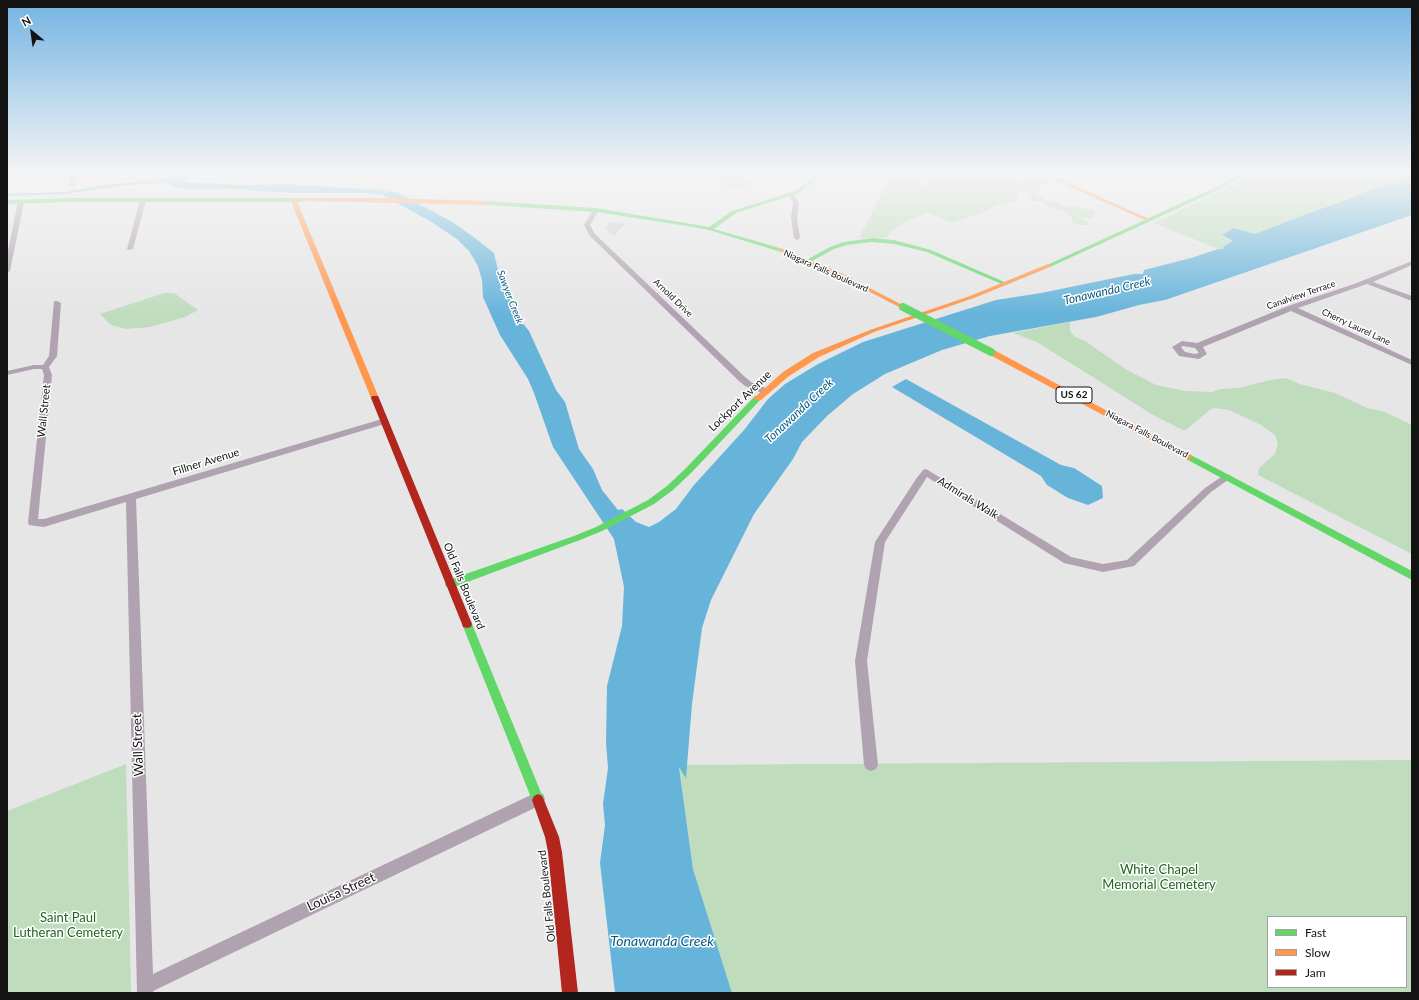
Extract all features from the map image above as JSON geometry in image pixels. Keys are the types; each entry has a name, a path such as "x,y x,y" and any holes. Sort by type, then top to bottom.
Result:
{"street":[{"path":"7,271 17,221"},
{"path":"130,249 138,221"},
{"name":"Old Falls Boulevard","path":"302,221 386,421 552,837 555,852 570,993"},
{"name":"Arnold Drive","path":"590,221 587,225 592,235 748,384 765,391"},
{"name":"Niagara Falls Boulevard","path":"666,221 710,229 764,245 841,275 1087,402 1412,576"},
{"path":"710,229 722,221"},
{"path":"795,221 797,238"},
{"name":"Lockport Avenue","path":"450,584 599,529 651,502 677,481 765,391 800,365 840,343 1006,284 1148,221"},
{"path":"808,261 830,249 846,243 872,240 894,242 929,251 1006,284"},
{"name":"Canalview Terrace","path":"1198,346 1291,308 1368,282 1412,263"},
{"path":"1368,282 1412,299"},
{"path":"7,373 34,367 45,367 53,356 57,303"},
{"name":"Cherry Laurel Lane","path":"1291,308 1412,363"},
{"name":"Wall Street","path":"33,522 48,375 45,367"},
{"name":"Fillner Avenue","path":"33,522 44,523 386,421"},
{"name":"Admirals Walk","path":"871,765 861,662 880,542 926,472 1068,560 1103,568 1130,563 1208,490 1227,477"},
{"name":"Wall Street","path":"131,497 145,990"},
{"name":"Louisa Street","path":"145,990 538,799"}],"green space":[{"path":"868,221 908,221 890,232 887,238 859,238"},
{"path":"946,221 959,221 952,223"},
{"path":"1071,221 1086,221 1088,225 1080,225 1071,222"},
{"path":"1159,221 1291,221 1255,234 1234,228 1222,236 1233,241 1224,249 1218,249 1154,223"},
{"path":"164,293 174,293 198,310 185,317 150,327 126,329 111,325 100,314"},
{"path":"1070,322 1070,331 1075,337 1085,341 1127,370 1156,385 1185,391 1212,392 1221,389 1239,388 1270,380 1286,378 1299,384 1335,393 1367,408 1385,412 1412,425 1412,554 1258,475 1259,468 1275,454 1278,443 1275,435 1261,425 1229,410 1215,408 1211,409 1186,430 1183,430 1153,415 1037,342 1013,333"},
{"name":"White Chapel Memorial Cemetery","path":"1412,760 1412,993 732,993 693,869 679,765"},
{"name":"Saint Paul Lutheran Cemetery","path":"126,764 131,993 7,993 7,811"}],"water":[{"name":"Tonawanda Creek","path":"430,221 450,221 494,253 498,270 517,316 529,331 556,390 565,402 579,449 593,469 602,490 618,510 622,509 636,522 649,527 659,522 676,509 694,485 744,430 768,399 785,384 818,364 863,342 996,300 1041,293 1134,274 1143,274 1144,270 1191,258 1218,249 1224,249 1223,247 1233,241 1222,235 1234,228 1255,234 1290,221 1396,221 1165,300 1139,305 1096,317 990,336 942,350 885,374 853,394 827,416 802,442 793,459 754,514 711,600 702,628 692,704 686,778 679,767 693,869 732,993 615,993 600,863 605,825 603,804 608,768 606,743 607,686 622,626 624,587 614,539 553,447 528,379 500,335 483,297 482,280 478,266 469,251 457,239"},
{"path":"906,379 1061,465 1074,468 1102,486 1103,498 1088,505 1068,498 1047,485 1041,476 892,387"}],"building":[{"path":"610,222 625,224 614,236 605,228"}],"traffic: fast":[{"path":"666,221 710,229 781,250"},
{"path":"710,229 722,221"},
{"path":"1048,266 1147,221"},
{"path":"808,261 832,248 846,243 872,240 894,242 929,251 1006,284"},
{"path":"903,307 991,352"},
{"path":"450,584 577,538 599,529 651,502 670,488 689,470 758,398"},
{"path":"1189,457 1412,576"},
{"path":"467,624 538,800"}],"traffic: slow":[{"path":"302,221 375,398"},
{"path":"781,250 841,275 903,307"},
{"path":"758,398 786,374 816,355 872,331 972,297 1048,266"},
{"path":"991,352 1189,457"}],"traffic: jam":[{"path":"375,398 467,624"},
{"path":"538,800 552,837 555,852 570,993"}],"water label":[{"name":"Sawyer Creek","path":"510,297"}]}
